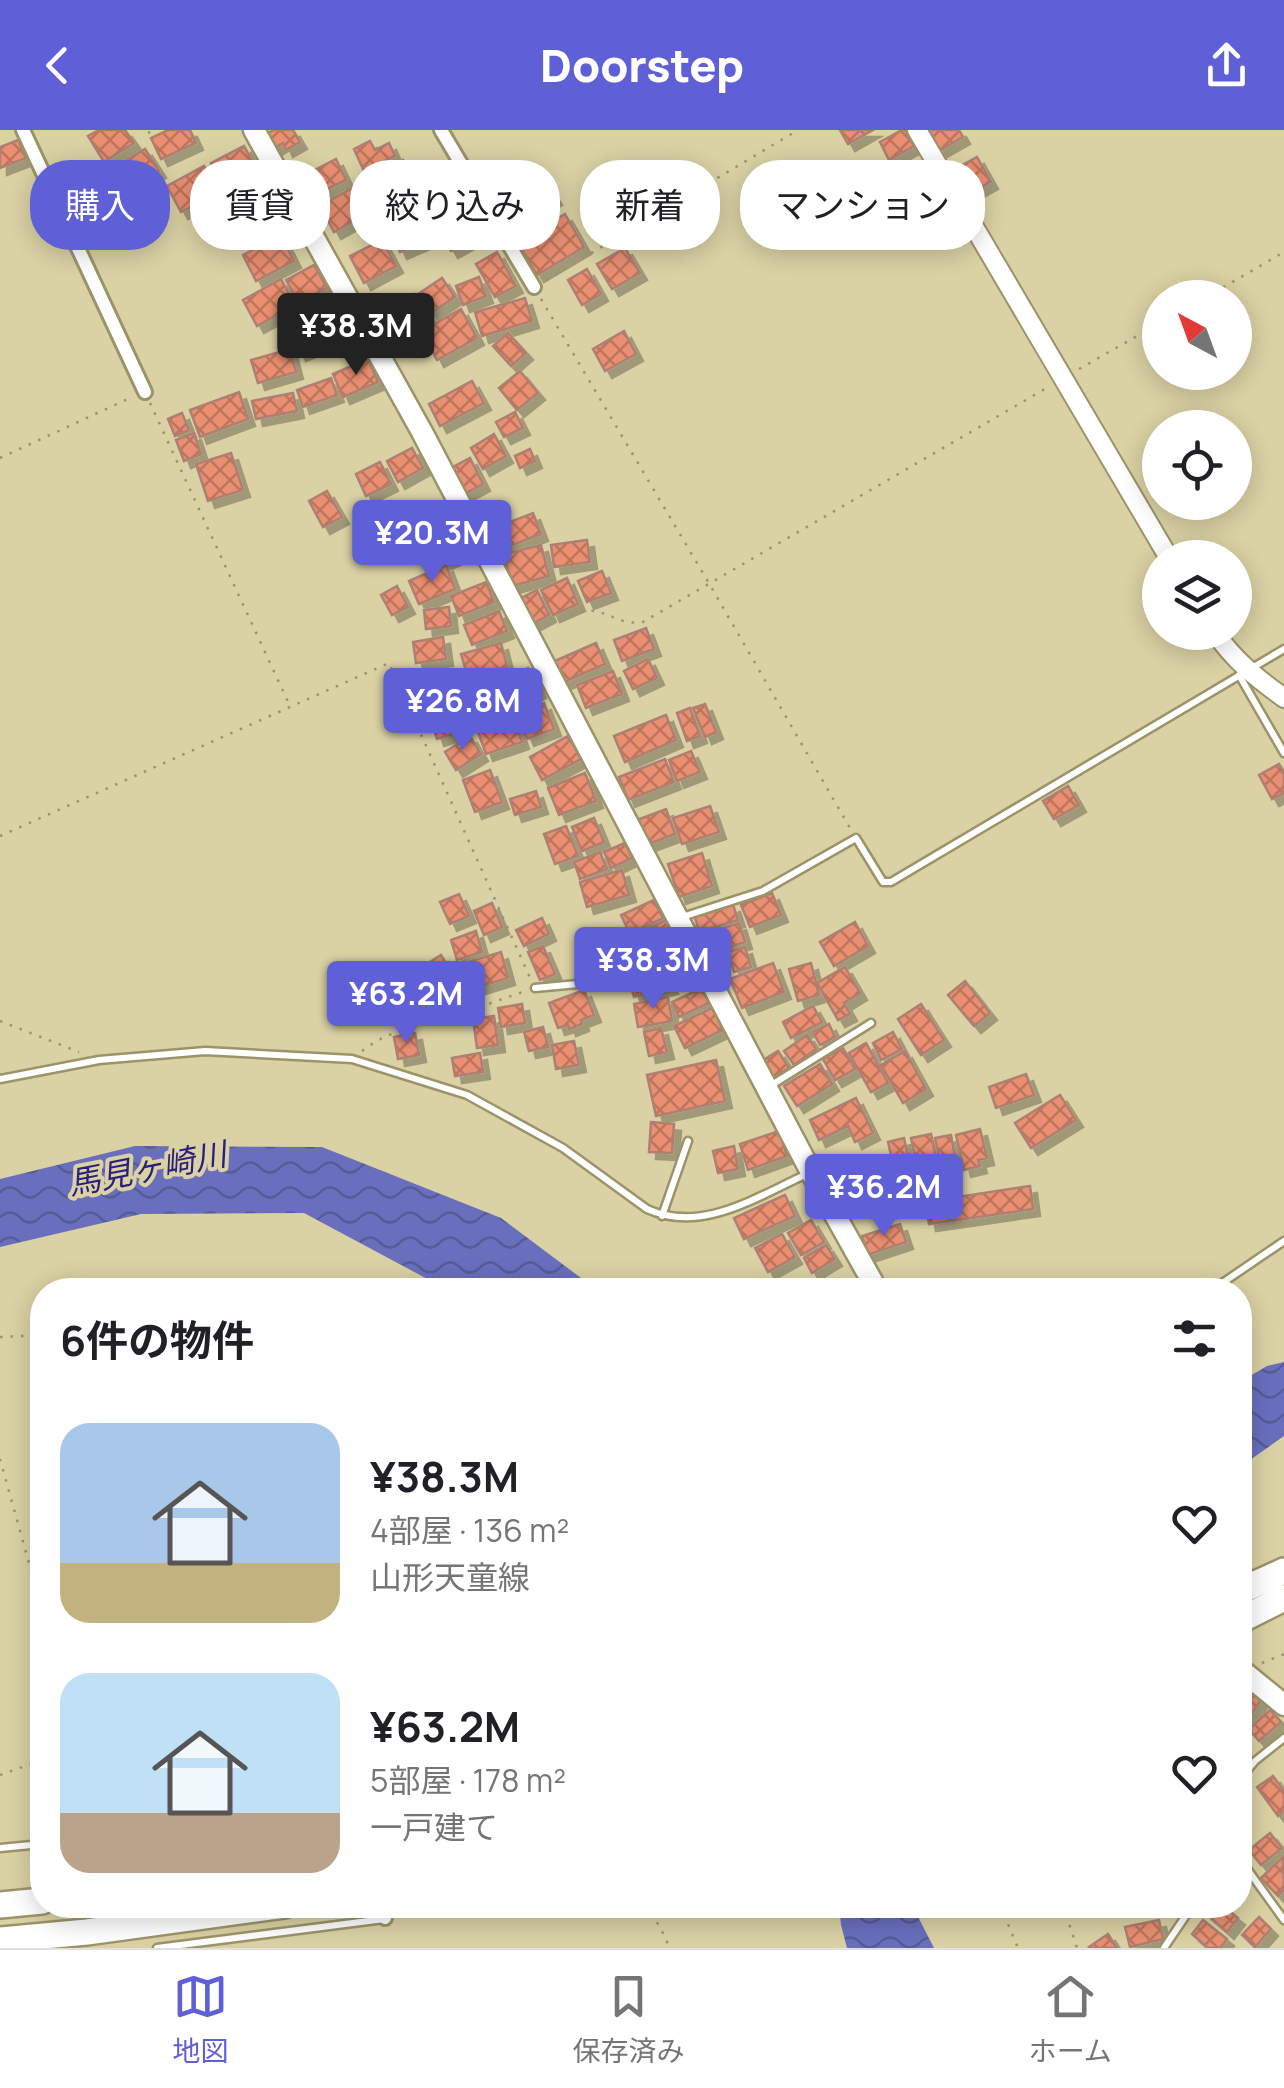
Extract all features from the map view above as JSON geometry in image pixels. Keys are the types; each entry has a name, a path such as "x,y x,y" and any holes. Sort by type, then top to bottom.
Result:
{"highway":[{"path":"1252,1586 1284,1571"},
{"path":"1252,1614 1284,1598"},
{"path":"0,1905 30,1902"},
{"path":"0,1940 190,1918"}],"main road":[{"path":"254,130 422,432 676,919 871,1278"},
{"path":"1252,1679 1284,1705"}],"street":[{"path":"23,130 145,392"},
{"path":"441,130 534,287"},
{"path":"918,130 1158,540"},
{"path":"1227,650 1242,672 1284,698"}],"lane":[{"path":"676,919 763,891 856,838 883,882 891,882 1284,648"},
{"path":"1242,672 1284,754"},
{"path":"535,988 588,982 697,956"},
{"path":"768,1088 871,1023"},
{"path":"0,1079 99,1060 205,1051 352,1058 468,1095 562,1148 662,1216 702,1218 729,1210 811,1172"},
{"path":"662,1216 688,1141"},
{"path":"1230,1278 1284,1241"},
{"path":"1252,1765 1284,1738"},
{"path":"0,1848 30,1845"},
{"path":"1252,1876 1284,1920"},
{"path":"157,1948 352,1918"},
{"path":"1164,1948 1184,1918"}],"path":[{"path":"148,133 154,130"},
{"path":"798,130 534,287 856,838"},
{"path":"1236,280 1284,252"},
{"path":"571,615 584,609 630,624 643,622 1142,333"},
{"path":"0,458 145,392 290,706"},
{"path":"0,836 389,664 535,988 408,1027 378,1039 352,1058"},
{"path":"0,1021 99,1060"},
{"path":"0,1336 30,1335"},
{"path":"0,1460 30,1567"},
{"path":"1252,1666 1284,1654"},
{"path":"0,1775 30,1764"},
{"path":"653,1918 670,1948"},
{"path":"1005,1918 1018,1948"},
{"path":"1067,1918 1077,1948"}],"water":[{"name":"馬見ヶ崎川","path":"135,1146 322,1147 501,1218 581,1278 426,1278 304,1213 141,1214 0,1247 0,1179"},
{"path":"1284,1362 1284,1436 1252,1459 1252,1375"},
{"path":"840,1918 919,1918 934,1948 847,1948"}],"building":[{"path":"99,130 125,130 134,143 103,160 88,136"},
{"path":"168,130 190,130 196,143 161,159 151,138"},
{"path":"274,130 293,130 300,142 286,150 283,143 273,149 265,135"},
{"path":"840,130 873,130 848,144"},
{"path":"905,130 914,146 889,160 880,142"},
{"path":"929,130 959,130 963,137 940,150"},
{"path":"18,140 26,158 0,168 0,147"},
{"path":"370,141 375,150 389,143 395,156 387,160 359,160 354,149"},
{"path":"244,146 252,160 217,160"},
{"path":"145,149 152,160 127,160"},
{"path":"336,159 346,180 330,188 330,162"},
{"path":"190,174 190,207 181,212 170,184"},
{"path":"350,189 350,223 334,232 330,225 330,200"},
{"path":"565,214 580,240 580,249 537,275 522,250 560,250 560,217"},
{"path":"252,250 288,250 294,261 256,281 243,255"},
{"path":"362,250 387,250 396,266 364,283 350,256"},
{"path":"626,250 640,273 612,289 597,264"},
{"path":"497,252 516,286 495,297 476,264"},
{"path":"314,265 327,288 299,303 286,280"},
{"path":"587,269 601,294 582,305 568,280"},
{"path":"479,277 486,296 463,305 456,286"},
{"path":"442,278 455,297 431,313 418,294"},
{"path":"281,279 295,305 257,326 243,300"},
{"path":"414,294 431,319 403,338 385,313"},
{"path":"525,298 532,321 482,336 475,312"},
{"path":"338,308 348,334 299,354 289,328"},
{"path":"461,309 477,338 437,360 422,331"},
{"path":"624,331 636,354 605,371 593,349"},
{"path":"508,333 526,353 511,366 493,346"},
{"path":"290,349 296,372 258,383 251,360"},
{"path":"368,359 378,382 343,397 333,374"},
{"path":"520,371 538,393 517,410 499,388"},
{"path":"331,378 337,395 303,407 297,390"},
{"path":"472,381 484,403 440,426 429,404"},
{"path":"239,392 248,419 200,437 190,410"},
{"path":"293,393 297,411 256,419 252,401"},
{"path":"515,412 523,428 504,437 496,422"},
{"path":"182,413 189,430 175,436 168,419"},
{"path":"194,433 201,454 184,461 176,440"},
{"path":"494,434 506,456 483,469 471,448"},
{"path":"412,448 423,468 398,482 387,461"},
{"path":"530,449 535,461 520,468 515,456"},
{"path":"231,453 243,490 208,501 196,464"},
{"path":"470,458 483,484 464,494 451,468"},
{"path":"380,462 391,484 366,496 356,474"},
{"path":"327,491 342,517 323,527 309,501"},
{"path":"533,513 541,534 497,551 489,530"},
{"path":"461,532 469,551 442,563 433,545"},
{"path":"587,540 590,562 554,567 551,545"},
{"path":"541,545 549,576 512,586 504,554"},
{"path":"446,565 455,589 419,604 409,581"},
{"path":"602,571 611,593 587,602 578,581"},
{"path":"567,578 578,604 553,615 541,590"},
{"path":"486,582 494,602 459,616 451,596"},
{"path":"397,586 408,607 392,615 381,595"},
{"path":"537,590 549,615 532,624 519,599"},
{"path":"449,607 451,626 426,629 424,610"},
{"path":"499,611 507,631 472,645 464,625"},
{"path":"646,628 654,649 622,661 614,640"},
{"path":"443,637 446,659 416,663 413,642"},
{"path":"501,643 507,667 468,678 461,654"},
{"path":"596,643 605,664 564,682 555,661"},
{"path":"648,659 657,678 633,689 624,671"},
{"path":"528,668 539,691 504,709 493,686"},
{"path":"613,671 622,694 586,708 577,685"},
{"path":"484,690 492,708 471,718 463,700"},
{"path":"544,703 554,729 527,739 517,713"},
{"path":"705,704 716,732 705,737 693,708"},
{"path":"457,705 464,731 437,739 429,714"},
{"path":"690,708 700,736 687,741 677,713"},
{"path":"666,715 676,740 625,762 614,736"},
{"path":"514,719 522,742 486,754 478,732"},
{"path":"470,736 481,754 456,770 445,752"},
{"path":"568,736 581,759 542,780 530,757"},
{"path":"691,751 700,772 677,781 669,760"},
{"path":"665,759 674,782 628,800 619,777"},
{"path":"1279,764 1284,772 1284,793 1272,799 1259,775"},
{"path":"490,770 502,802 475,812 463,780"},
{"path":"585,773 596,801 559,815 548,788"},
{"path":"1068,786 1079,805 1054,819 1043,801"},
{"path":"536,791 541,807 515,815 510,799"},
{"path":"710,806 719,832 682,844 673,818"},
{"path":"666,809 675,834 646,845 637,820"},
{"path":"594,818 604,842 582,851 572,827"},
{"path":"566,826 578,856 555,864 544,834"},
{"path":"625,843 632,858 611,868 604,852"},
{"path":"600,852 607,869 580,879 574,862"},
{"path":"702,853 712,886 679,897 668,864"},
{"path":"622,870 629,895 587,907 580,882"},
{"path":"772,893 781,915 750,927 741,905"},
{"path":"459,894 469,916 450,924 440,902"},
{"path":"654,900 663,918 630,934 621,915"},
{"path":"492,903 502,927 484,935 474,911"},
{"path":"733,905 738,920 699,932 695,917"},
{"path":"542,918 549,934 524,946 516,930"},
{"path":"666,920 677,945 638,962 627,938"},
{"path":"855,922 868,946 834,966 820,942"},
{"path":"739,923 745,942 707,954 701,935"},
{"path":"476,931 482,952 457,960 451,940"},
{"path":"622,934 632,957 612,966 602,943"},
{"path":"543,946 555,974 540,980 528,952"},
{"path":"745,947 751,967 734,972 728,952"},
{"path":"501,952 508,978 466,991 458,965"},
{"path":"441,955 455,978 422,999 408,976"},
{"path":"773,963 784,992 742,1008 730,979"},
{"path":"811,963 819,995 798,1001 789,969"},
{"path":"688,964 692,978 675,983 671,969"},
{"path":"665,967 671,987 634,997 628,977"},
{"path":"845,967 860,993 844,1003 850,1014 838,1020 817,983"},
{"path":"371,981 386,1005 374,1012 359,988"},
{"path":"965,981 990,1013 974,1026 948,995"},
{"path":"403,983 416,1003 396,1016 383,996"},
{"path":"702,988 709,1003 679,1017 672,1002"},
{"path":"584,990 594,1015 569,1029 568,1025 558,1028 549,1003"},
{"path":"668,997 672,1021 638,1027 634,1004"},
{"path":"522,1004 525,1023 501,1027 498,1008"},
{"path":"921,1004 944,1040 921,1055 898,1019"},
{"path":"813,1006 822,1022 791,1038 783,1022"},
{"path":"712,1008 723,1030 685,1048 674,1026"},
{"path":"494,1016 498,1045 477,1048 473,1019"},
{"path":"829,1024 835,1037 820,1045 813,1032"},
{"path":"543,1027 548,1047 529,1051 524,1032"},
{"path":"661,1028 667,1052 649,1056 644,1032"},
{"path":"893,1032 902,1049 881,1060 873,1043"},
{"path":"415,1033 419,1055 398,1059 394,1037"},
{"path":"807,1035 816,1049 794,1065 784,1051"},
{"path":"574,1041 579,1065 556,1069 552,1045"},
{"path":"866,1043 888,1083 871,1092 849,1053"},
{"path":"843,1048 855,1069 835,1080 823,1059"},
{"path":"778,1051 789,1068 773,1078 762,1061"},
{"path":"905,1051 926,1089 903,1103 881,1065"},
{"path":"480,1053 483,1072 455,1076 452,1058"},
{"path":"716,1060 725,1101 656,1116 647,1075"},
{"path":"820,1064 832,1084 797,1106 784,1086"},
{"path":"1026,1074 1034,1095 996,1108 989,1087"},
{"path":"1060,1095 1076,1120 1031,1148 1015,1123"},
{"path":"856,1098 873,1133 855,1142 848,1126 819,1140 810,1120"},
{"path":"651,1122 674,1124 672,1153 649,1152"},
{"path":"980,1129 987,1158 978,1160 980,1166 964,1170 956,1135"},
{"path":"779,1131 787,1156 748,1170 740,1144"},
{"path":"931,1134 941,1181 921,1185 911,1138"},
{"path":"951,1135 956,1163 941,1166 935,1138"},
{"path":"904,1138 915,1186 899,1190 888,1142"},
{"path":"734,1146 738,1169 718,1173 713,1151"},
{"path":"1030,1186 1033,1209 929,1224 925,1202"},
{"path":"785,1195 795,1216 744,1239 734,1218"},
{"path":"811,1220 824,1242 801,1255 788,1233"},
{"path":"900,1224 906,1242 867,1255 862,1236"},
{"path":"782,1234 795,1257 768,1272 755,1248"},
{"path":"826,1245 835,1259 812,1273 804,1258"},
{"path":"1252,1692 1262,1698 1252,1713"},
{"path":"1270,1710 1281,1722 1259,1741 1252,1726"},
{"path":"1273,1776 1284,1791 1284,1811 1278,1816 1257,1787"},
{"path":"1270,1833 1282,1848 1261,1865 1252,1848"},
{"path":"1283,1857 1284,1890 1278,1896 1261,1878"},
{"path":"1259,1917 1271,1929 1255,1947 1242,1935"},
{"path":"1211,1918 1238,1918 1227,1932"},
{"path":"1159,1920 1163,1939 1130,1947 1125,1927"},
{"path":"1203,1920 1227,1939 1220,1948 1208,1948 1192,1934"},
{"path":"1108,1934 1117,1948 1089,1947"}]}
